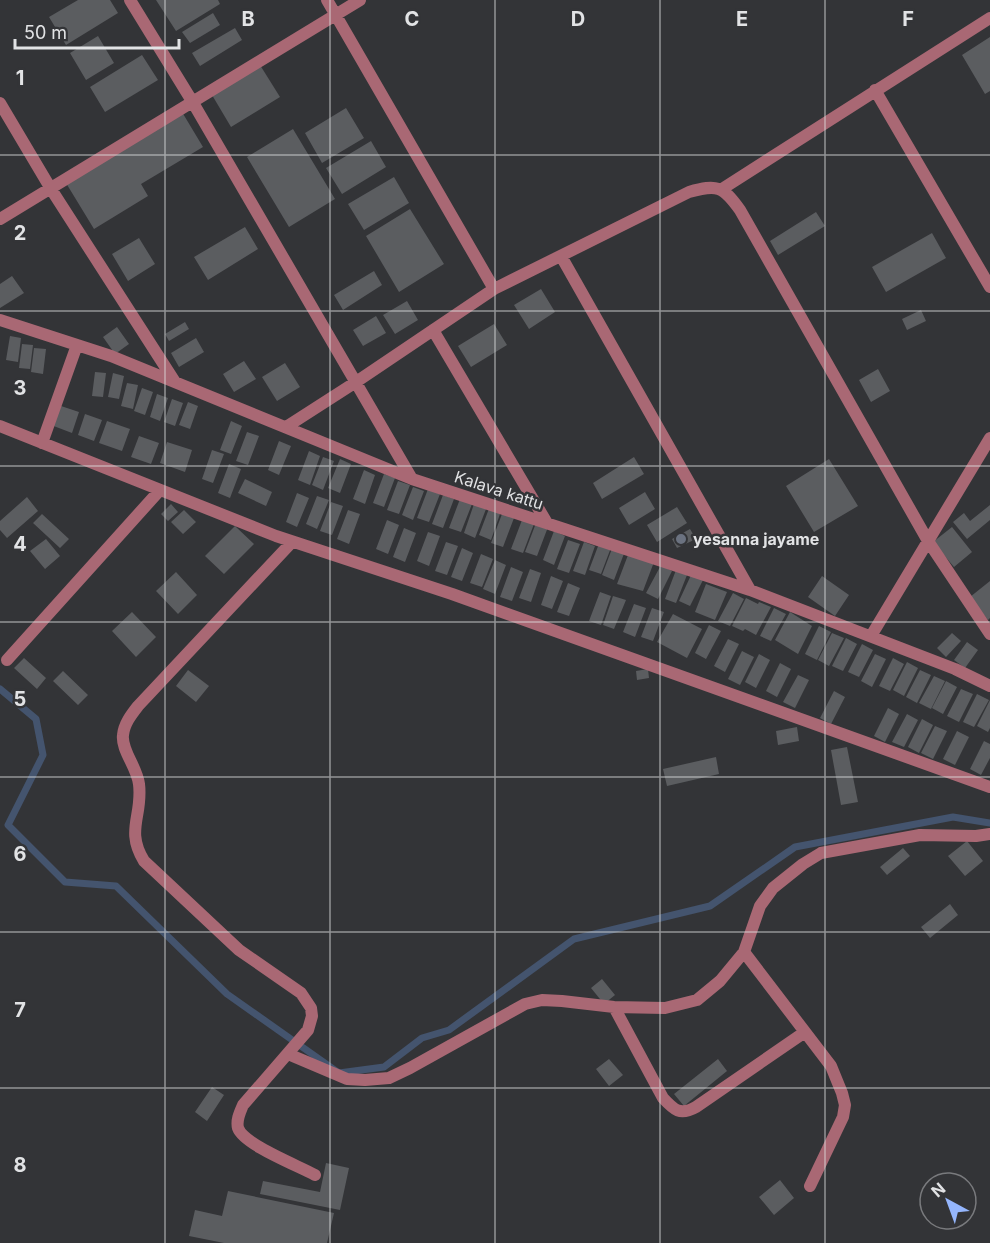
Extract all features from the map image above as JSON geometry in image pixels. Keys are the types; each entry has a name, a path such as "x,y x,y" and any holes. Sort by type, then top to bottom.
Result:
{"street":[{"path":"130,0 192,101 412,479"},
{"path":"327,0 494,289"},
{"path":"0,219 360,0"},
{"path":"722,189 990,18"},
{"path":"875,90 990,287"},
{"path":"0,103 51,189 175,382"},
{"path":"286,427 494,289 689,192 712,187 722,189 729,194 740,210 928,541 990,634"},
{"path":"561,256 750,590"},
{"name":"Kalava kattu","path":"0,320 111,356 412,479 750,590 955,669 990,686"},
{"path":"433,330 547,523"},
{"path":"42,443 77,345"},
{"path":"0,426 292,542 452,594 990,786"},
{"path":"871,636 989,440"},
{"path":"7,660 160,490"},
{"path":"292,542 138,706 124,727 122,738 138,776 139,802 134,838 137,850 144,861 238,950 300,993 311,1008 312,1016 308,1030 243,1105 238,1125 239,1131 252,1142 315,1175"},
{"path":"289,1053 347,1079 388,1078 525,1004 542,1000 614,1007 665,1008 697,1000 720,981 744,952 760,906 773,888 821,853 920,835 990,834"},
{"path":"744,952 831,1066 845,1105 843,1117 810,1186"},
{"path":"614,1007 663,1098 674,1110 682,1113 696,1107 805,1032"}],"building":[{"path":"78,0 110,0 118,13 66,45 49,17"},
{"path":"156,0 218,0 220,4 176,31"},
{"path":"213,13 220,25 190,43 182,32"},
{"path":"235,28 242,40 200,66 192,53"},
{"path":"98,36 114,63 86,80 70,53"},
{"path":"990,37 990,91 985,94 962,55"},
{"path":"142,55 158,80 105,112 90,87"},
{"path":"260,65 280,97 231,127 212,95"},
{"path":"346,108 364,138 322,163 305,133"},
{"path":"182,112 203,147 141,184 148,196 94,229 66,183"},
{"path":"293,129 335,199 289,227 247,157"},
{"path":"371,141 386,167 342,194 326,168"},
{"path":"394,177 409,203 364,230 348,204"},
{"path":"410,209 444,264 399,292 366,236"},
{"path":"816,212 825,226 778,255 770,241"},
{"path":"245,227 258,249 208,280 194,257"},
{"path":"932,233 946,258 886,292 872,267"},
{"path":"139,238 155,264 128,281 112,254"},
{"path":"374,271 382,285 343,310 334,295"},
{"path":"12,276 24,293 0,308 0,284"},
{"path":"541,289 555,312 529,329 514,305"},
{"path":"407,301 418,320 395,334 383,315"},
{"path":"921,310 926,321 907,330 902,319"},
{"path":"376,316 386,333 363,346 353,330"},
{"path":"185,322 189,329 169,341 165,334"},
{"path":"494,324 507,345 471,367 458,346"},
{"path":"117,327 129,344 115,354 103,337"},
{"path":"10,336 21,338 18,362 6,360"},
{"path":"196,338 204,352 179,367 171,353"},
{"path":"22,344 33,345 30,369 19,368"},
{"path":"34,348 46,349 43,374 31,372"},
{"path":"244,361 256,379 234,392 223,374"},
{"path":"285,363 300,387 277,401 262,377"},
{"path":"878,369 890,391 871,402 859,380"},
{"path":"95,372 106,373 103,397 92,396"},
{"path":"113,373 124,376 119,399 108,397"},
{"path":"127,383 138,385 133,409 121,406"},
{"path":"142,388 153,392 145,415 134,411"},
{"path":"157,394 168,398 160,421 150,417"},
{"path":"172,399 183,403 175,426 164,422"},
{"path":"188,402 198,406 190,429 179,425"},
{"path":"58,405 79,412 72,433 51,425"},
{"path":"85,414 102,420 94,441 78,435"},
{"path":"107,421 130,429 122,451 99,443"},
{"path":"231,421 242,426 231,454 220,450"},
{"path":"247,432 259,436 248,465 236,461"},
{"path":"139,436 159,443 151,464 131,457"},
{"path":"279,441 291,446 279,475 268,470"},
{"path":"167,442 192,450 185,472 160,463"},
{"path":"212,450 224,454 213,483 202,479"},
{"path":"309,451 320,456 310,485 298,480"},
{"path":"323,457 334,461 323,490 312,485"},
{"path":"634,457 644,474 602,499 593,483"},
{"path":"340,459 351,464 340,493 328,488"},
{"path":"829,459 858,506 814,532 786,486"},
{"path":"229,464 241,469 230,498 218,493"},
{"path":"364,470 375,475 365,504 353,499"},
{"path":"384,474 395,478 384,507 373,503"},
{"path":"245,479 272,492 266,506 238,493"},
{"path":"398,481 410,485 399,514 387,510"},
{"path":"413,487 424,491 413,520 402,515"},
{"path":"428,489 440,494 429,522 417,518"},
{"path":"645,492 655,509 629,525 619,508"},
{"path":"297,493 309,498 297,527 286,522"},
{"path":"443,495 454,499 443,528 432,524"},
{"path":"317,496 329,500 317,529 306,524"},
{"path":"27,497 38,511 7,538 0,530 0,521"},
{"path":"460,499 472,504 461,532 449,528"},
{"path":"331,502 343,506 332,535 320,531"},
{"path":"171,504 178,512 168,521 161,514"},
{"path":"474,504 486,509 475,538 464,533"},
{"path":"990,505 990,520 967,539 953,522 964,513 970,521"},
{"path":"490,506 501,511 491,540 479,535"},
{"path":"677,507 687,523 657,542 647,525"},
{"path":"184,510 196,522 183,534 171,522"},
{"path":"348,510 360,514 349,544 337,539"},
{"path":"42,514 69,539 60,548 33,523"},
{"path":"502,514 514,518 503,547 491,543"},
{"path":"387,520 399,525 388,554 376,549"},
{"path":"522,520 534,524 523,553 511,549"},
{"path":"536,523 548,527 537,556 525,552"},
{"path":"235,526 254,544 224,574 205,556"},
{"path":"952,527 972,552 954,567 933,542"},
{"path":"404,528 416,533 405,562 393,557"},
{"path":"690,529 696,539 677,548 672,539"},
{"path":"554,531 565,536 554,565 543,560"},
{"path":"428,532 440,536 429,566 417,561"},
{"path":"46,539 60,556 45,569 30,551"},
{"path":"568,540 580,544 569,573 557,569"},
{"path":"600,541 612,545 601,574 589,570"},
{"path":"446,542 458,546 447,575 435,571"},
{"path":"584,542 595,546 585,575 573,571"},
{"path":"613,546 625,551 614,580 602,575"},
{"path":"462,548 473,553 462,581 451,577"},
{"path":"481,554 493,559 482,587 470,583"},
{"path":"628,555 654,562 643,591 617,584"},
{"path":"495,560 506,565 495,594 483,589"},
{"path":"661,565 672,571 658,599 646,593"},
{"path":"511,567 523,572 512,601 500,597"},
{"path":"530,569 541,573 531,602 519,598"},
{"path":"676,570 687,575 676,603 665,599"},
{"path":"176,572 197,595 178,614 156,591"},
{"path":"692,573 704,578 690,606 679,601"},
{"path":"551,576 563,581 552,609 541,605"},
{"path":"822,576 849,595 835,616 808,597"},
{"path":"990,581 990,618 988,620 970,597"},
{"path":"568,583 580,588 569,616 557,612"},
{"path":"706,584 727,592 715,620 695,612"},
{"path":"600,592 611,596 601,625 589,621"},
{"path":"733,593 744,599 730,626 718,621"},
{"path":"613,596 626,600 614,629 603,625"},
{"path":"746,598 771,607 756,635 732,626"},
{"path":"634,604 646,608 635,637 623,632"},
{"path":"652,608 664,612 653,641 641,637"},
{"path":"774,608 786,614 771,641 760,636"},
{"path":"132,612 156,637 136,657 112,631"},
{"path":"790,612 812,626 798,654 775,640"},
{"path":"673,614 702,629 687,658 657,642"},
{"path":"709,625 721,631 706,659 695,653"},
{"path":"819,626 831,632 817,660 805,654"},
{"path":"832,633 844,638 829,666 818,660"},
{"path":"952,633 961,641 946,657 937,648"},
{"path":"846,638 857,644 843,671 832,666"},
{"path":"728,639 739,644 725,672 714,666"},
{"path":"967,642 978,650 965,668 954,660"},
{"path":"862,644 873,650 859,677 848,672"},
{"path":"742,651 754,657 740,685 728,679"},
{"path":"759,654 770,660 756,688 745,682"},
{"path":"875,654 886,659 872,687 861,681"},
{"path":"24,658 46,678 37,689 14,668"},
{"path":"893,658 904,664 890,691 879,686"},
{"path":"907,662 918,668 904,696 893,690"},
{"path":"780,663 791,669 777,697 766,691"},
{"path":"648,669 649,678 637,680 636,671"},
{"path":"188,670 209,686 196,702 176,686"},
{"path":"920,670 931,675 917,703 906,697"},
{"path":"63,671 88,695 78,705 53,681"},
{"path":"798,675 809,680 795,708 783,702"},
{"path":"934,676 945,681 931,709 919,703"},
{"path":"946,681 957,687 943,714 932,708"},
{"path":"961,689 973,694 959,722 947,716"},
{"path":"834,691 845,697 831,724 820,718"},
{"path":"977,694 989,700 974,727 963,722"},
{"path":"990,700 990,728 988,732 977,726"},
{"path":"888,708 899,714 885,742 874,736"},
{"path":"907,714 918,720 904,747 892,742"},
{"path":"922,719 933,725 919,753 908,747"},
{"path":"935,726 947,731 933,759 921,753"},
{"path":"797,727 799,741 778,745 776,731"},
{"path":"957,731 969,737 955,765 943,759"},
{"path":"984,741 990,744 990,758 981,775 970,769"},
{"path":"847,747 858,802 841,805 831,750"},
{"path":"716,757 719,774 667,786 663,769"},
{"path":"967,841 983,861 965,876 948,856"},
{"path":"903,848 910,856 887,875 880,867"},
{"path":"950,904 958,915 930,938 921,927"},
{"path":"602,979 615,995 604,1004 591,988"},
{"path":"609,1059 623,1075 609,1086 596,1069"},
{"path":"718,1059 727,1071 684,1106 674,1094"},
{"path":"212,1087 224,1095 207,1121 195,1112"},
{"path":"326,1163 349,1168 340,1210 260,1194 263,1181 320,1192"},
{"path":"780,1180 794,1198 774,1215 759,1197"},
{"path":"228,1191 334,1213 327,1243 224,1243 189,1236 195,1210 222,1216"}],"waterway":[{"path":"0,689 36,719 43,755 8,825 65,882 116,886 227,994 339,1073 384,1067 422,1038 449,1030 574,939 710,906 795,847 953,817 990,823"}],"place":[{"name":"yesanna jayame","path":"681,539"}]}
